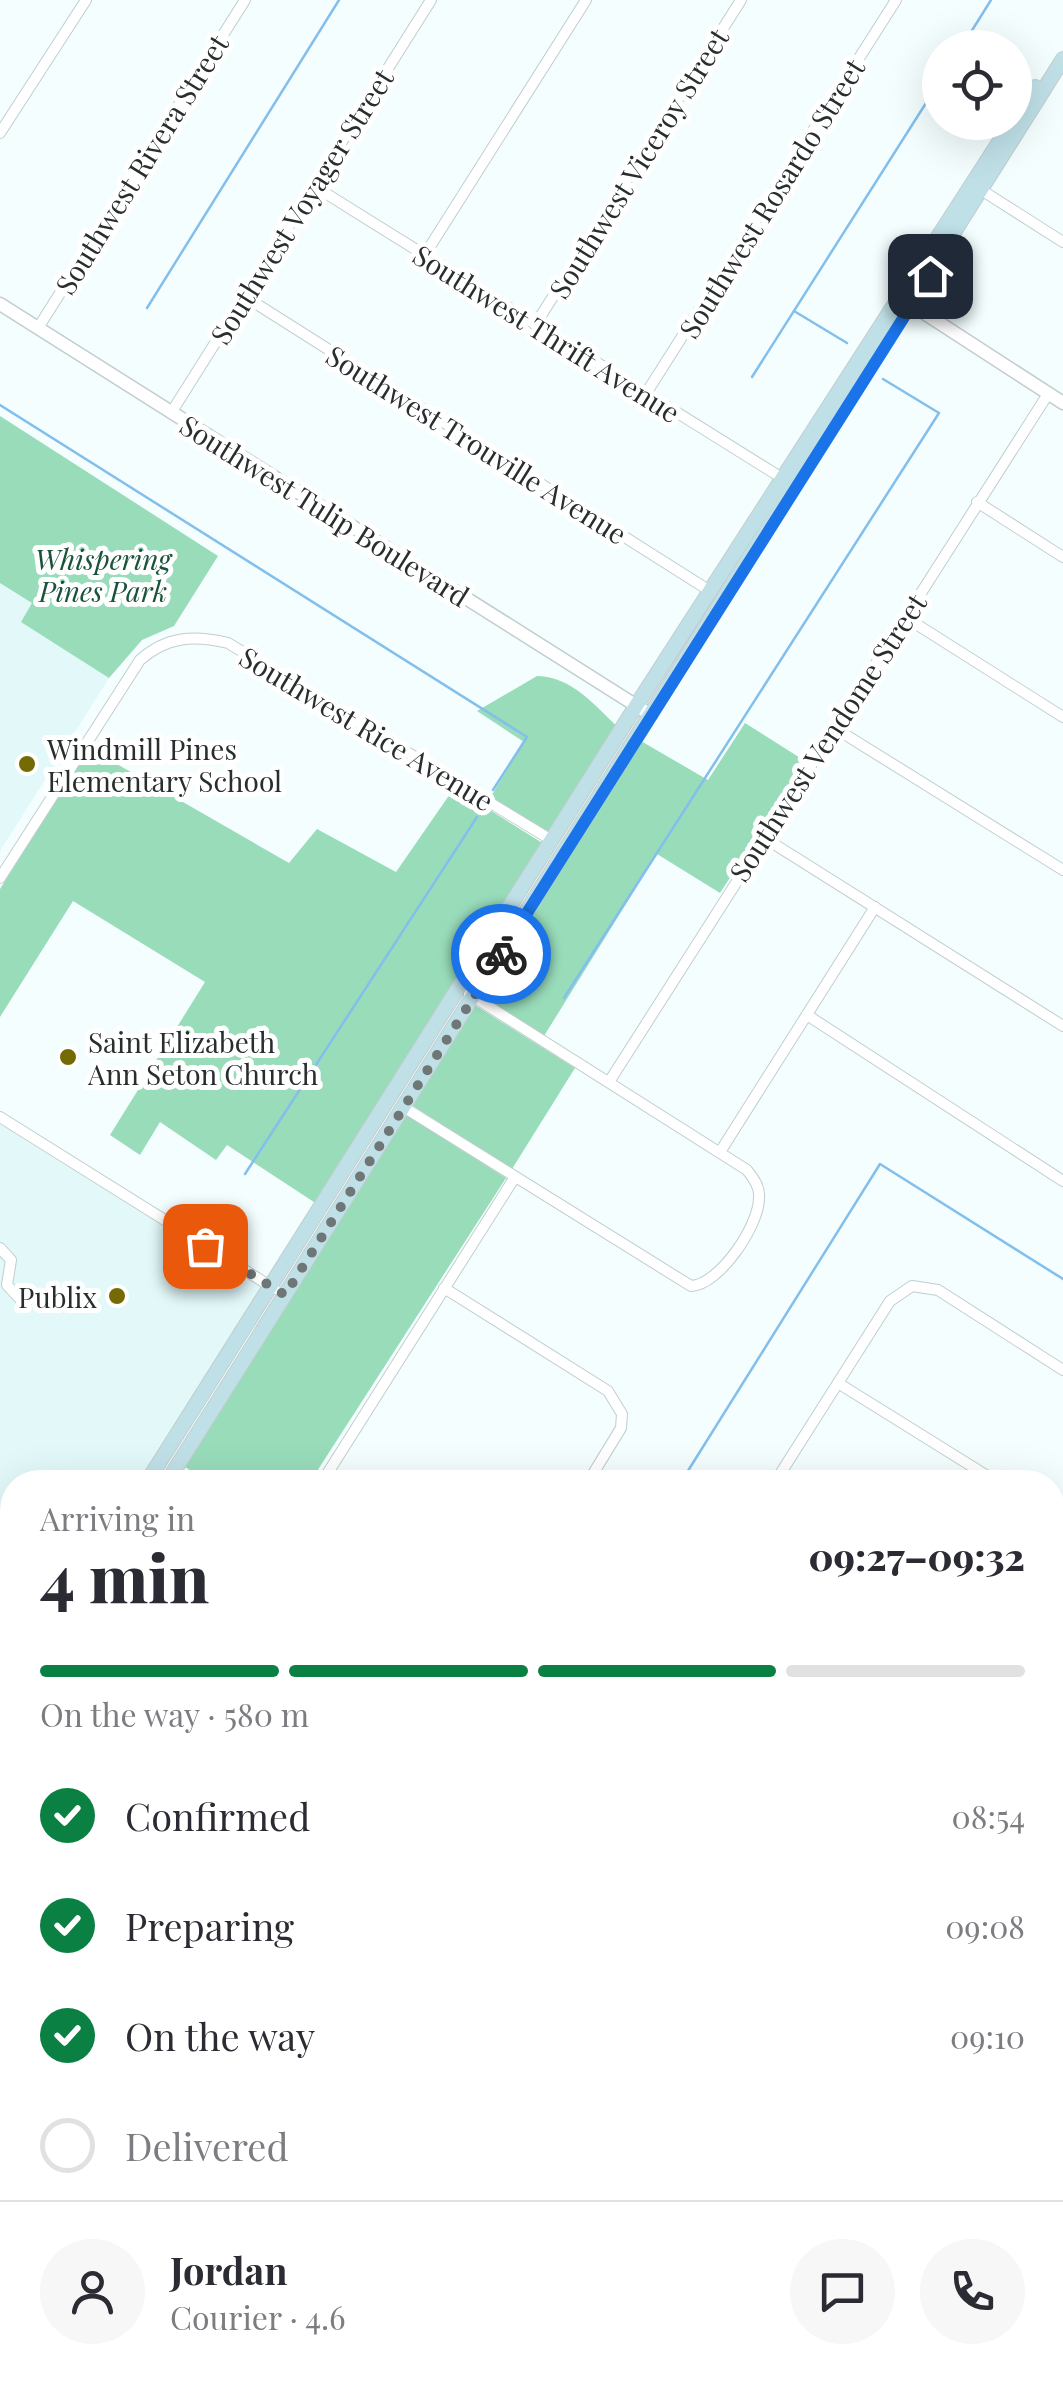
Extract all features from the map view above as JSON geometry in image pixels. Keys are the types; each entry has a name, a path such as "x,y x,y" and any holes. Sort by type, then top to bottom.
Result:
{"main road":[{"path":"1032,92 1063,44"},
{"path":"155,1470 270,1286 651,715 1057,81 1063,59"},
{"path":"175,1470 405,1108 553,841 636,706 1002,140"}],"street":[{"path":"0,134 86,0"},
{"name":"Southwest Rivera Street","path":"38,328 244,0"},
{"name":"Southwest Voyager Street","path":"171,412 431,0"},
{"path":"424,256 586,0"},
{"name":"Southwest Viceroy Street","path":"535,325 741,0"},
{"name":"Southwest Rosardo Street","path":"645,395 896,0"},
{"name":"Southwest Thrift Avenue","path":"314,186 782,478"},
{"path":"983,192 1063,242"},
{"name":"Southwest Trouville Avenue","path":"244,296 710,591"},
{"path":"898,296 1063,403"},
{"name":"Southwest Tulip Boulevard","path":"0,304 651,715"},
{"name":"Southwest Vendome Street","path":"609,1082 1048,394"},
{"path":"977,502 1063,557"},
{"path":"904,617 1063,717"},
{"name":"Southwest Rice Avenue","path":"0,878 140,660 153,648 198,636 228,643 553,841"},
{"path":"833,727 1063,870"},
{"path":"763,837 1063,1026"},
{"path":"720,1152 875,907"},
{"path":"405,1108 676,1281 701,1286 722,1271 755,1217 760,1202 756,1180 720,1152 467,993"},
{"path":"807,1016 1063,1181"},
{"path":"0,1118 285,1295"},
{"path":"330,1470 515,1177"},
{"path":"0,1248 11,1260 7,1285 20,1299"},
{"path":"783,1470 890,1301 912,1286 938,1290 1063,1370"},
{"path":"444,1288 608,1391 617,1402 621,1428 595,1470"},
{"path":"838,1382 978,1470"}],"shaded area":[{"name":"Windmill Pines Elementary School","path":"0,583 33,603 22,622 109,678 0,851"},
{"path":"0,1124 269,1292 158,1470 0,1470"}],"green space":[{"name":"Whispering Pines Park","path":"0,416 218,556 174,626 142,640 109,678 21,622 32,603 0,583"},
{"path":"537,676 572,687 620,729 558,840 490,798 524,742 477,711"},
{"path":"745,723 805,761 720,893 657,854 544,1036 473,992 634,737 708,780"},
{"path":"89,748 289,863 317,829 396,872 450,794 481,813 485,807 552,849 320,1206 227,1145 216,1160 160,1122 140,1155 110,1135 205,982 73,901 0,1017 0,889"},
{"path":"468,1001 575,1068 512,1169 405,1101"},
{"path":"399,1110 506,1178 318,1470 190,1470 177,1462"}],"waterway":[{"path":"147,308 339,0"},
{"path":"972,30 991,0"},
{"path":"752,377 922,109"},
{"path":"794,311 847,343"},
{"path":"564,998 939,413 883,379"},
{"path":"0,405 527,737 493,790"},
{"path":"245,1174 477,817"},
{"path":"689,1470 880,1164 1063,1279"}],"way so far":[{"path":"205,1246 285,1295 501,954"}],"place":[{"name":"Windmill Pines Elementary School","path":"27,764"},
{"name":"Saint Elizabeth Ann Seton Church","path":"68,1057"},
{"name":"Publix","path":"117,1296"}],"route":[{"path":"501,954 930,276"}]}
